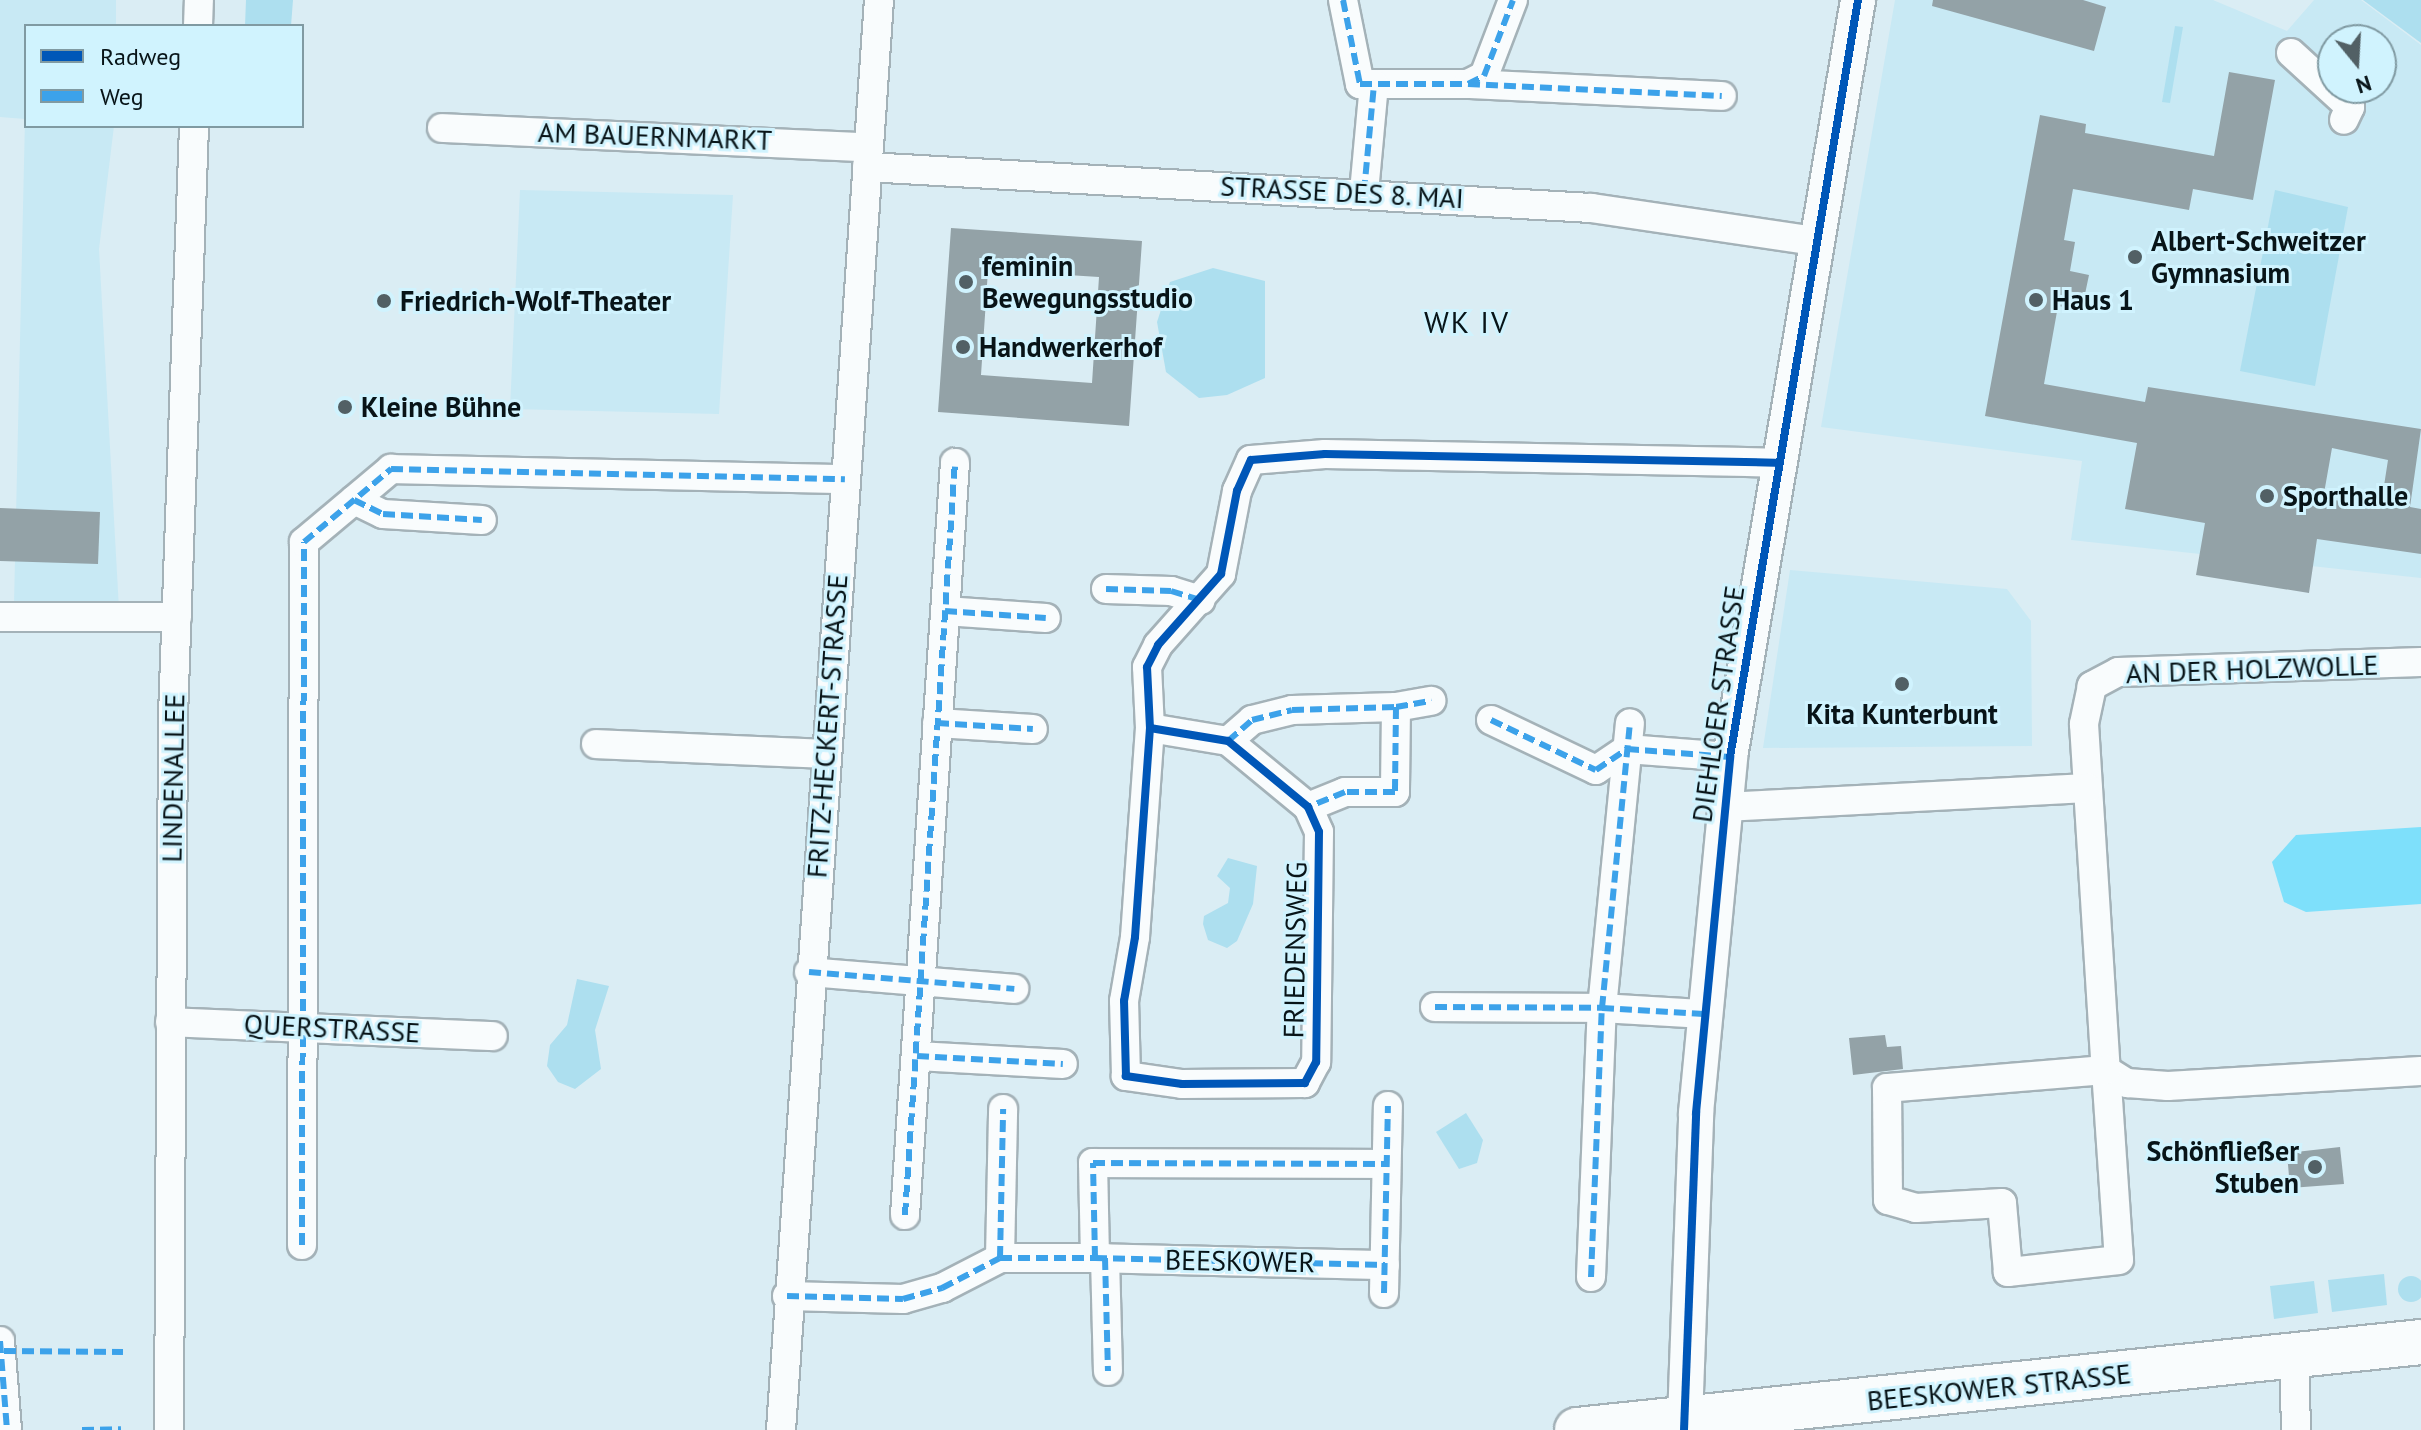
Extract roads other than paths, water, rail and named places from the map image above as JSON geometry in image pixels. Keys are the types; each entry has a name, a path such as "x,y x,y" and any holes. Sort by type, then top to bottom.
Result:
{"main road":[{"name":"BEESKOWER STRASSE","path":"1577,1430 1685,1425 2421,1342"}],"street":[{"path":"198,24 199,0"},
{"name":"FRITZ-HECKERT-STRASSE","path":"781,1430 809,972 879,0"},
{"path":"1343,0 1360,84 1468,84 1722,96"},
{"path":"1468,84 1493,65 1513,0"},
{"name":"DIEHLOER STRASSE","path":"1685,1425 1704,1014 1730,757 1775,463 1858,0"},
{"path":"2291,53 2350,107 2344,120"},
{"path":"1364,192 1374,84"},
{"name":"LINDENALLEE","path":"169,1430 170,1022 177,617 194,128"},
{"name":"AM BAUERNMARKT","path":"442,128 867,157"},
{"name":"STRASSE DES 8. MAI","path":"867,157 1591,208 1814,241"},
{"name":"FRIEDENSWEG","path":"1308,807 1319,832 1313,1075 1293,1086 1126,1076 1124,1001 1135,937 1150,728 1147,667 1158,645 1201,600 1227,559 1243,471 1262,456 1775,463"},
{"path":"905,1215 924,981 937,723 955,463"},
{"path":"302,1245 300,1024 304,542 391,469 845,479"},
{"path":"354,500 383,514 482,520"},
{"path":"1106,589 1171,591 1201,600"},
{"path":"945,611 1046,618"},
{"path":"0,617 177,617"},
{"name":"AN DER HOLZWOLLE","path":"2421,662 2118,672 2092,686 2084,724 2106,1070 2119,1260 2008,1272 2002,1203 1916,1208 1888,1200 1887,1088 2106,1070 2127,1083 2168,1086 2421,1071"},
{"path":"1228,741 1252,720 1292,710 1396,707 1431,701"},
{"path":"1150,728 1228,741 1308,807 1345,792 1395,792 1396,707"},
{"path":"1491,720 1596,770 1628,736"},
{"path":"937,723 1033,729"},
{"path":"1591,1277 1602,1008 1628,736"},
{"name":"DIEHLOER STRASSE","path":"1628,736 1730,757"},
{"path":"596,744 825,754"},
{"path":"1724,807 2088,788"},
{"path":"809,972 1014,989"},
{"path":"1435,1007 1602,1008 1704,1014"},
{"name":"QUERSTRASSE","path":"170,1022 300,1024 493,1036"},
{"path":"917,1056 1063,1064"},
{"path":"1384,1293 1388,1106"},
{"path":"1000,1258 1003,1109"},
{"path":"1108,1371 1093,1163 1386,1164"},
{"path":"787,1296 903,1299 942,1288 1000,1258 1100,1258"},
{"name":"BEESKOWER","path":"1100,1258 1385,1265"},
{"path":"0,1341 7,1430"},
{"path":"2294,1357 2296,1430"}],"water":[{"path":"2421,827 2421,904 2306,912 2284,902 2272,862 2296,835"}],"place":[{"name":"Albert-Schweitzer Gymnasium","path":"2135,257"},
{"name":"feminin Bewegungsstudio","path":"966,282"},
{"name":"Haus 1","path":"2036,300"},
{"name":"Friedrich-Wolf-Theater","path":"384,301"},
{"name":"Handwerkerhof","path":"963,347"},
{"name":"Kleine Bühne","path":"345,407"},
{"name":"Sporthalle","path":"2267,496"},
{"name":"Kita Kunterbunt","path":"1902,684"},
{"name":"Schönfließer Stuben","path":"2315,1167"}],"district":[{"name":"WK IV","path":"1467,322"}]}
